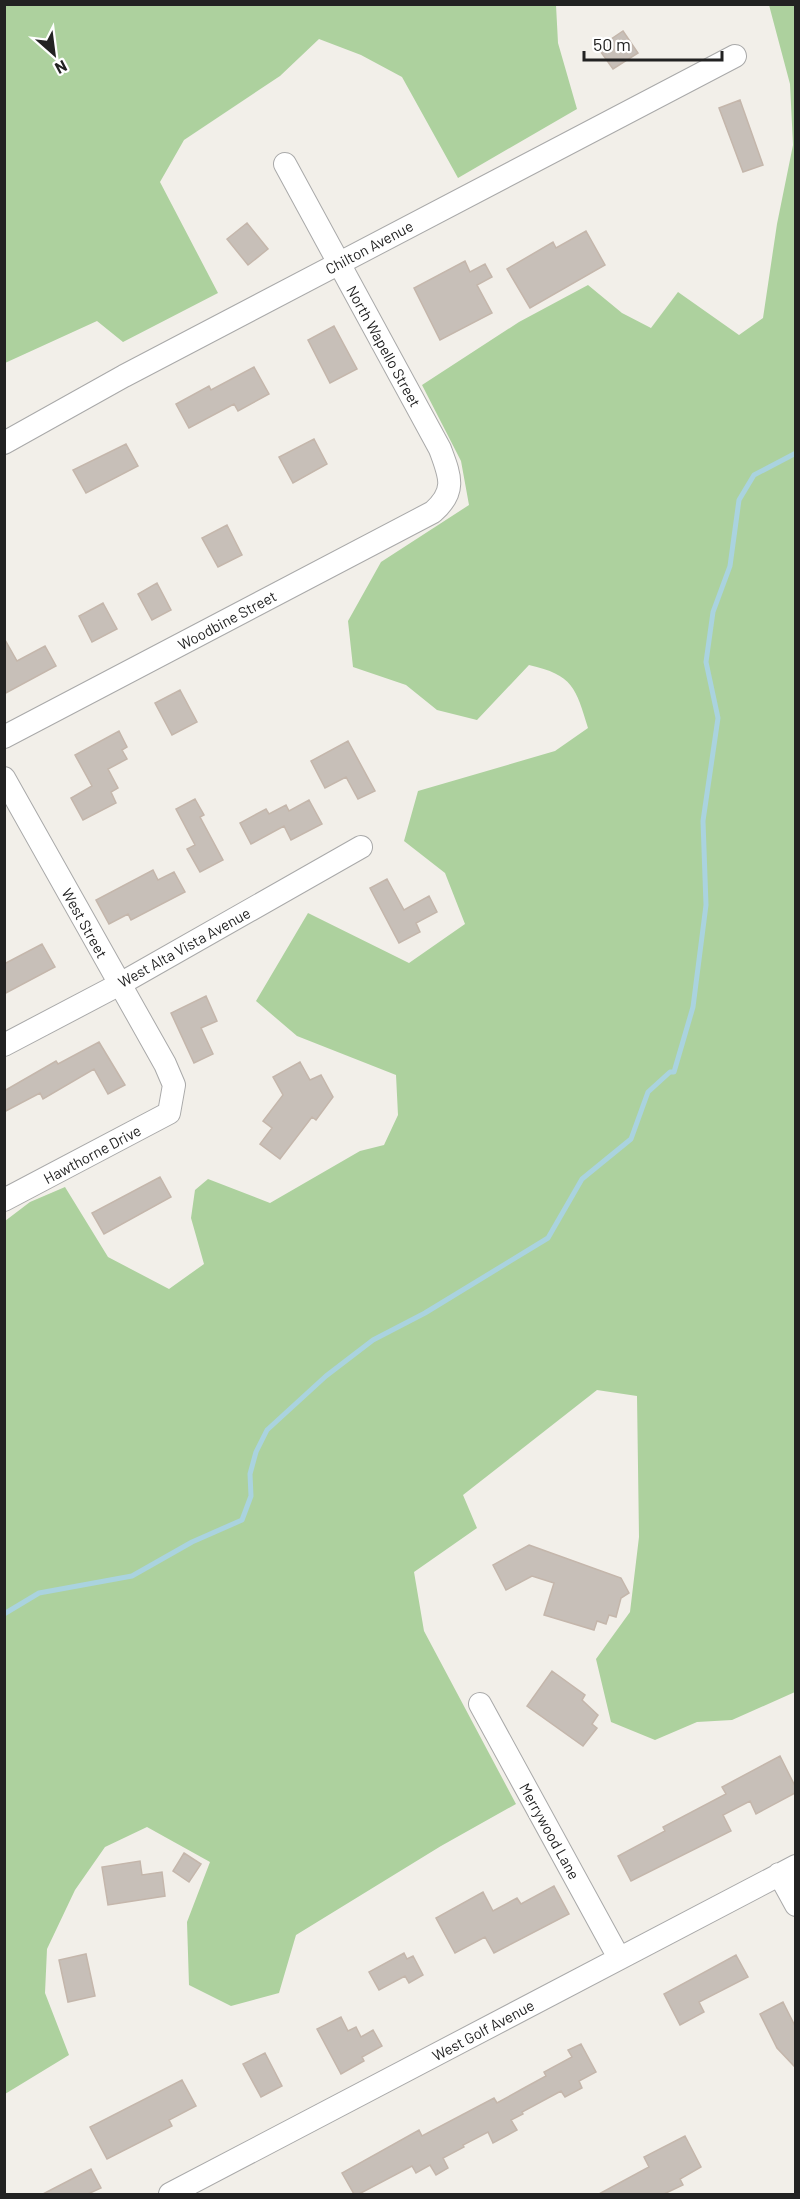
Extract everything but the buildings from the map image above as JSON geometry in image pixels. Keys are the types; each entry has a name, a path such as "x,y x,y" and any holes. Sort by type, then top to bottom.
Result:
{"street":[{"name":"Chilton Avenue","path":"4,443 124,376 735,56"},
{"name":"North Wapello Street","path":"285,164 440,449 451,478 447,501"},
{"name":"Woodbine Street","path":"4,736 434,512 447,501"},
{"name":"West Street","path":"4,778 165,1064 174,1085 172,1102"},
{"name":"West Alta Vista Avenue","path":"4,1045 120,984 361,847"},
{"name":"Hawthorne Drive","path":"4,1200 169,1113 172,1102"},
{"name":"Merrywood Lane","path":"480,1704 619,1958"},
{"name":"West Golf Avenue","path":"170,2194 787,1870"},
{"path":"787,1870 795,1905"}],"green space":[{"path":"4,5 556,5 558,43 577,109 458,178 402,77 361,55 319,39 280,76 184,140 160,182 218,293 123,342 97,321 5,363"},
{"path":"769,5 796,5 795,1692 732,1720 697,1722 655,1740 611,1722 596,1659 630,1612 639,1537 637,1396 597,1390 463,1495 477,1528 414,1572 424,1631 516,1804 441,1846 296,1935 279,1993 231,2006 189,1985 187,1922 210,1862 147,1827 105,1847 75,1890 47,1949 45,1993 69,2055 5,2094 5,1221 30,1202 65,1187 108,1257 169,1289 204,1264 191,1218 195,1190 208,1179 270,1203 360,1151 384,1145 398,1115 396,1075 297,1036 256,1001 308,913 409,963 465,924 445,873 404,841 418,791 555,751 588,728 576,693 570,685 555,673 529,665 477,720 437,710 406,685 353,667 348,621 381,562 469,505 461,461 422,385 519,322 588,285 622,313 651,328 678,292 739,335 763,318 777,224 793,145 790,84"}],"waterway":[{"path":"4,1614 39,1593 132,1576 192,1542 242,1520 251,1496 250,1474 256,1452 267,1430 326,1376 373,1340 425,1313 548,1238 582,1179 631,1139 648,1092 670,1072 674,1072 693,1007 706,905 703,821 718,718 706,662 713,612 730,566 739,500 754,475 796,453"}]}
